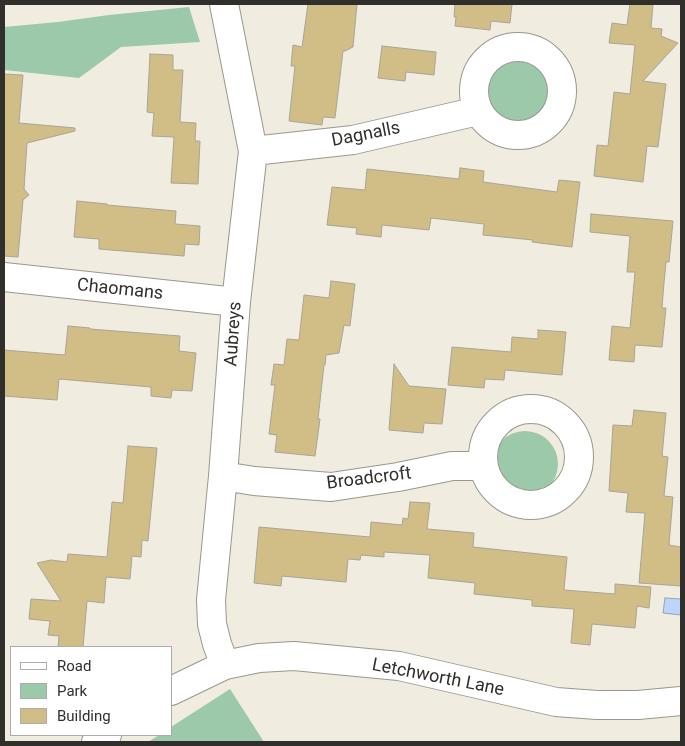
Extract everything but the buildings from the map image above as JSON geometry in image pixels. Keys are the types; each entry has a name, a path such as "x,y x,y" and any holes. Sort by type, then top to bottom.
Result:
{"street":[{"name":"Aubreys","path":"224,4 253,151 236,302 223,476 211,600 212,624 225,665"},
{"name":"Dagnalls","path":"253,151 353,140 478,111"},
{"name":"Chaomans","path":"4,277 236,302"},
{"name":"Broadcroft","path":"223,476 254,481 331,487 398,477 452,466 484,466"},
{"name":"Letchworth Lane","path":"172,691 225,665 259,658 294,656 399,666 556,702 638,705 681,701"}],"green space":[{"path":"189,7 200,42 121,47 79,78 4,70 4,27"},
{"path":"518,54 532,57 544,65 552,77 555,91 552,105 544,117 532,125 518,128 504,125 492,117 484,105 481,91 484,77 492,65 504,57"},
{"path":"525,431 537,434 548,441 555,452 558,464 555,476 548,487 537,494 525,497 513,494 502,487 495,476 492,464 495,452 502,441 513,434"},
{"path":"230,689 264,742 148,742 157,736 172,736 172,726"}],"water":[{"path":"665,598 681,599 681,615 663,613"}]}
